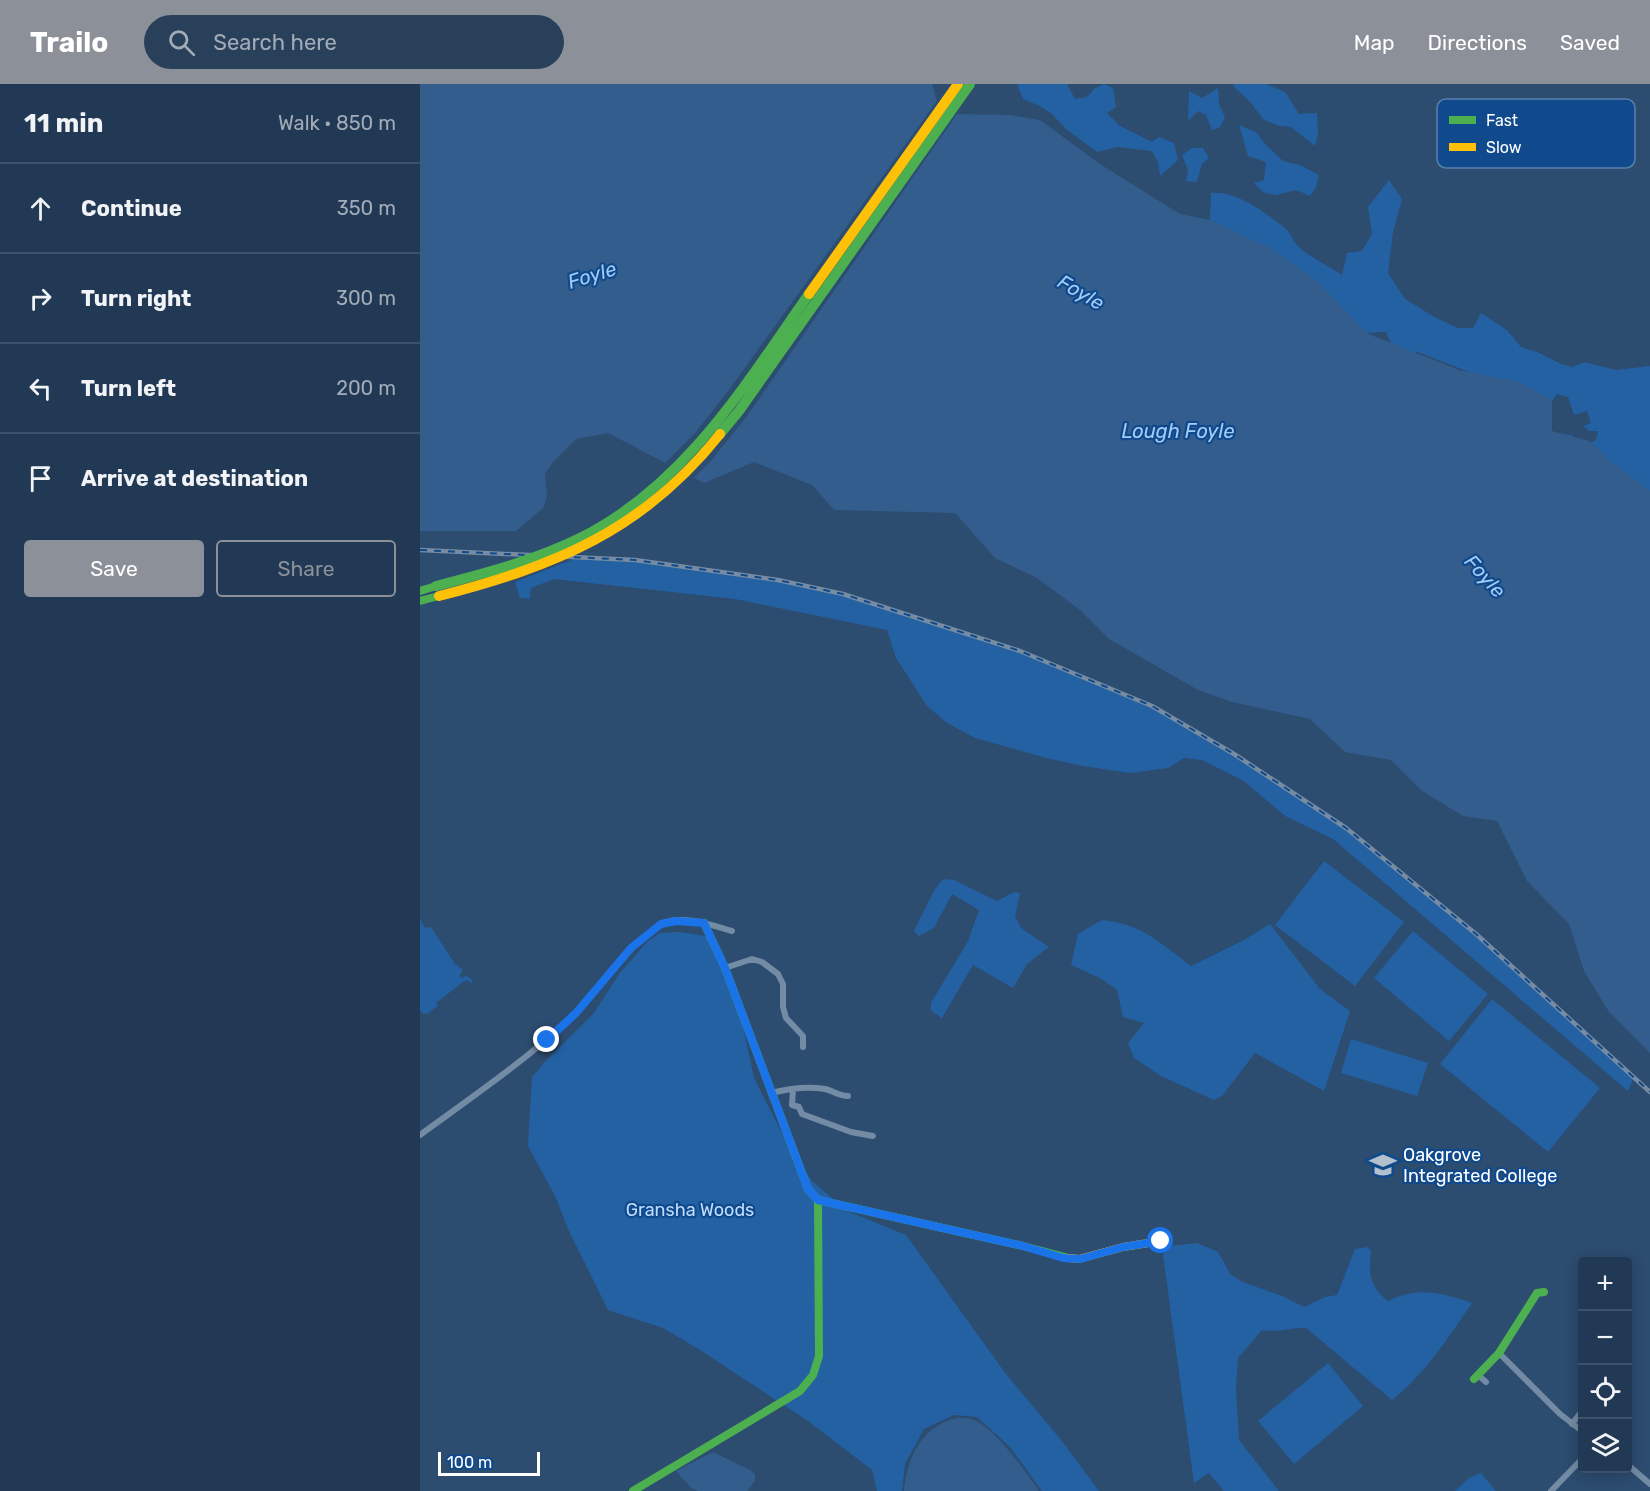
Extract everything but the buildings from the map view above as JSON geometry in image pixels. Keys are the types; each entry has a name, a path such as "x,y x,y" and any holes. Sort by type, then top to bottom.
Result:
{"main road":[{"path":"420,601 438,591 557,550 623,513 670,475 703,440 737,396 958,84"},
{"path":"420,591 438,591 517,576 582,549 621,526 679,480 703,456 739,411 970,84"},
{"path":"704,923 725,968 808,1189 818,1200 1023,1246 1063,1258 1080,1259 1123,1247 1161,1241"},
{"path":"633,1491 800,1391 808,1383 818,1364 819,1356 818,1200"},
{"path":"1479,1379 1538,1290"}],"street":[{"path":"420,1135 524,1060 547,1040 576,1013 631,948 661,924 676,921 704,923 732,932"},
{"path":"725,968 752,960 762,962 778,974 783,984 783,1007 786,1018 803,1036 803,1047"},
{"path":"771,1093 793,1089 823,1089 848,1096"},
{"path":"793,1089 792,1105 799,1107 802,1114 851,1132 873,1136"},
{"path":"1497,1355 1578,1428"},
{"path":"1572,1424 1578,1416"},
{"path":"1551,1491 1578,1463"},
{"path":"1632,1468 1650,1484"},
{"path":"1644,1479 1650,1472"}],"green space":[{"path":"1017,84 1067,84 1075,99 1087,97 1094,89 1104,84 1113,88 1116,107 1107,113 1120,126 1152,142 1159,137 1174,143 1178,160 1160,176 1158,162 1152,151 1117,147 1097,152 1066,129 1052,114 1023,99"},
{"path":"1234,84 1266,84 1285,92 1299,114 1317,113 1318,135 1315,146 1291,127 1264,120 1233,86"},
{"path":"1218,88 1219,104 1225,118 1219,128 1212,130 1206,115 1198,111 1188,121 1189,91 1202,98"},
{"path":"1239,125 1256,132 1283,161 1300,165 1319,175 1316,187 1310,196 1296,190 1276,195 1264,193 1254,183 1264,180 1266,162 1248,156"},
{"path":"1192,148 1203,148 1209,158 1202,164 1197,182 1186,181 1188,170 1182,155"},
{"path":"1389,180 1402,199 1393,232 1388,273 1405,299 1458,328 1473,328 1481,313 1507,330 1521,347 1561,364 1572,367 1584,362 1616,370 1650,366 1650,508 1574,452 1565,434 1572,435 1584,446 1596,440 1598,431 1589,431 1583,426 1591,423 1587,411 1574,415 1568,397 1557,394 1552,401 1489,380 1418,352 1395,354 1386,332 1366,333 1317,281 1210,220 1211,193 1221,193 1240,199 1285,228 1304,251 1342,275 1347,253 1362,251 1372,234 1368,207"},
{"path":"579,557 686,567 778,580 843,594 1020,651 1152,706 1234,754 1346,828 1476,934 1634,1077 1628,1091 1333,839 1285,816 1244,781 1202,760 1184,758 1168,768 1130,773 1046,758 975,738 947,723 927,706 896,658 887,630 735,599 554,579 531,588 530,599 520,598 515,582"},
{"path":"1324,861 1404,922 1355,986 1275,925"},
{"path":"943,879 954,880 997,901 1014,892 1020,893 1015,916 1021,928 1049,947 1027,964 1013,988 973,965 942,1018 931,1011 931,1003 968,941 979,910 952,894 934,928 919,936 914,931 935,889"},
{"path":"420,919 425,928 431,927 455,964 463,970 461,978 467,976 473,981 463,982 436,1003 438,1006 424,1014 420,1011"},
{"path":"1102,920 1140,930 1191,966 1244,940 1270,924 1320,989 1350,1011 1324,1091 1255,1053 1222,1096 1214,1100 1161,1076 1134,1058 1128,1043 1144,1023 1123,1017 1117,990 1100,978 1071,965 1078,934"},
{"path":"1413,931 1488,994 1449,1041 1374,978"},
{"name":"Gransha Woods","path":"679,932 706,936 740,1012 754,1078 788,1145 812,1181 847,1211 906,1235 1006,1374 1062,1441 1099,1491 1042,1491 1010,1447 977,1417 954,1415 924,1429 905,1464 902,1491 877,1491 872,1470 808,1421 663,1328 608,1310 568,1229 556,1198 528,1146 532,1077 594,1013 619,974 647,942 660,933"},
{"path":"1492,999 1600,1088 1548,1152 1440,1064"},
{"path":"1351,1039 1428,1063 1417,1096 1341,1073"},
{"path":"1197,1243 1218,1252 1231,1275 1304,1307 1325,1297 1337,1295 1355,1249 1368,1247 1371,1251 1370,1273 1374,1285 1388,1301 1399,1296 1420,1292 1451,1296 1472,1303 1425,1367 1392,1400 1306,1328 1262,1330 1238,1358 1236,1389 1239,1440 1279,1491 1224,1491 1209,1473 1194,1483 1162,1247"},
{"path":"1328,1363 1363,1406 1294,1464 1258,1421"},
{"path":"1481,1473 1496,1491 1455,1491 1469,1478"}],"water":[{"name":"Lough Foyle","path":"420,84 932,84 937,102 956,114 1009,115 1040,120 1100,164 1180,214 1210,220 1272,249 1317,281 1366,333 1459,370 1519,382 1552,400 1552,431 1589,441 1613,463 1650,491 1650,1053 1609,1012 1584,971 1569,924 1527,881 1497,821 1463,816 1422,791 1391,760 1345,752 1310,719 1232,702 1198,690 1109,639 1080,610 1037,578 995,558 955,513 834,510 812,485 754,462 704,483 608,433 576,439 553,462 545,474 547,497 543,508 516,531 420,531"},
{"path":"957,1418 971,1419 989,1430 1027,1473 1039,1491 904,1491 908,1467 918,1445 934,1428"},
{"path":"713,1452 755,1474 755,1481 747,1491 698,1491 691,1488 676,1471"}],"pier":[{"path":"939,98 959,111 747,416 710,462 692,480 663,465 696,432 729,390"}],"railway":[{"path":"420,550 635,560 778,580 843,594 1020,651 1152,706 1234,754 1346,828 1476,934 1650,1092"}],"traffic: fast":[{"path":"720,434 739,411 970,84"},
{"path":"436,586 547,553 582,537 619,515 652,490 710,430 761,363 809,294"},
{"path":"420,591 436,586"},
{"path":"420,601 439,596"},
{"path":"704,923 725,968 808,1189 818,1200 1069,1258"},
{"path":"633,1491 800,1391 813,1375 819,1356 818,1200"},
{"path":"1474,1379 1499,1353 1537,1293 1544,1292"}],"traffic: slow":[{"path":"809,294 958,84"},
{"path":"439,596 521,572 594,540 628,520 660,496 691,468 720,434"},
{"path":"1069,1258 1079,1259 1123,1247 1161,1241"}],"place":[{"name":"Oakgrove Integrated College","path":"1383,1165"}],"route":[{"path":"547,1040 576,1013 631,948 661,924 676,921 704,923 725,968 808,1189 818,1200 1023,1246 1063,1258 1080,1259 1123,1247 1161,1241"}],"water label":[{"name":"Foyle","path":"592,275"},
{"name":"Foyle","path":"1081,292"},
{"name":"Foyle","path":"1485,576"}]}
